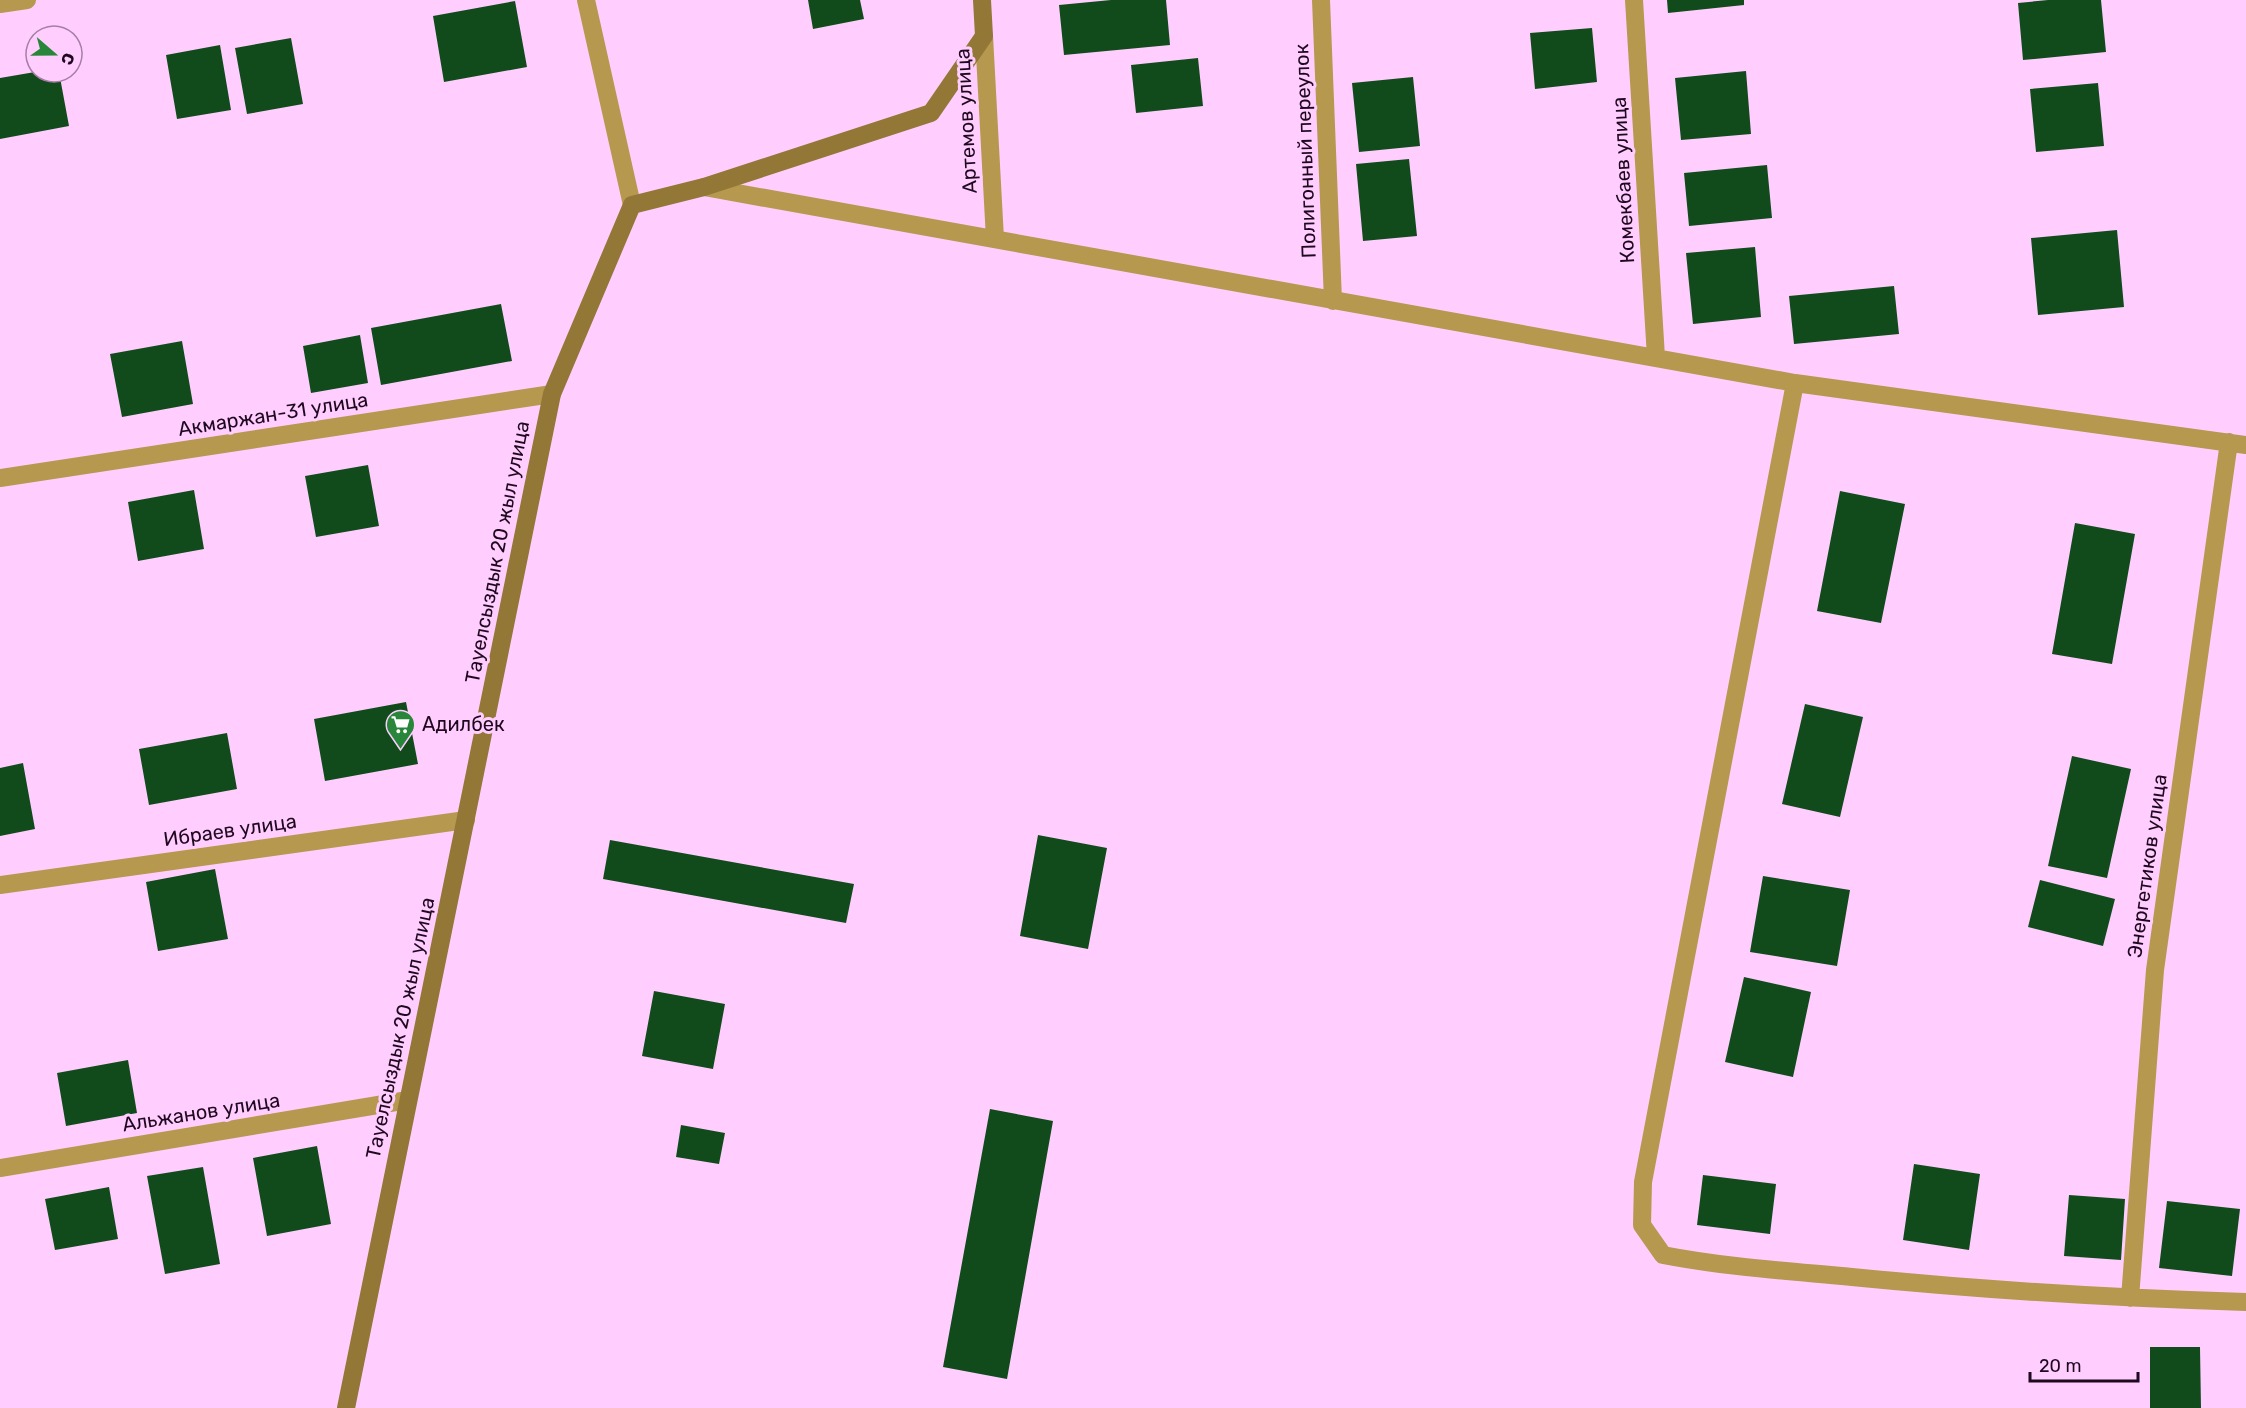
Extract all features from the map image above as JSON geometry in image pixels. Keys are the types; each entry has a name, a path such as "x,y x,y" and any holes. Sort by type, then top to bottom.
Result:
{"street":[{"path":"0,4 27,0"},
{"path":"586,0 632,205 704,187 932,113 984,36"},
{"name":"Артемов улица","path":"982,0 995,239"},
{"name":"Полигонный переулок","path":"1321,0 1333,301"},
{"name":"Комекбаев улица","path":"1634,0 1656,357"},
{"path":"704,187 1795,383 2238,444"},
{"name":"Тауелсыздык 20 жыл улица","path":"346,1408 552,394 632,205"},
{"path":"1795,383 1643,1182 1642,1225 1663,1255 1706,1264 1939,1286 2130,1298 2246,1302"},
{"name":"Акмаржан-31 улица","path":"0,478 552,394"},
{"name":"Энергетиков улица","path":"2130,1298 2155,970 2238,444"},
{"name":"Ибраев улица","path":"0,885 466,820"},
{"name":"Альжанов улица","path":"0,1168 408,1100"}],"building":[{"path":"808,0 860,0 864,19 813,29"},
{"path":"1111,0 1166,0 1170,45 1064,55 1059,5"},
{"path":"1667,0 1744,0 1744,5 1668,13"},
{"path":"2048,0 2101,0 2106,52 2023,60 2018,3"},
{"path":"515,1 527,67 444,82 433,16"},
{"path":"1592,28 1597,82 1535,89 1530,33"},
{"path":"291,38 303,104 247,114 235,48"},
{"path":"220,45 231,110 177,119 166,55"},
{"path":"1198,58 1203,106 1136,113 1131,65"},
{"path":"1746,71 1751,134 1681,140 1675,78"},
{"path":"24,74 24,84 61,84 69,126 0,139 0,78"},
{"path":"1413,77 1420,146 1359,152 1352,83"},
{"path":"2098,83 2104,146 2036,152 2030,89"},
{"path":"1409,159 1417,236 1363,241 1356,164"},
{"path":"1767,165 1772,218 1689,226 1684,173"},
{"path":"2117,230 2124,307 2038,315 2031,238"},
{"path":"1755,247 1761,317 1693,324 1686,253"},
{"path":"1894,286 1899,334 1794,344 1789,296"},
{"path":"501,304 512,361 381,385 371,328"},
{"path":"360,335 368,383 311,393 303,346"},
{"path":"182,341 193,404 122,417 110,354"},
{"path":"368,465 379,526 316,537 305,476"},
{"path":"194,490 204,549 138,561 128,502"},
{"path":"1840,491 1905,504 1881,623 1817,611"},
{"path":"2075,523 2135,534 2112,664 2052,654"},
{"path":"406,702 418,764 325,781 314,719"},
{"path":"1805,704 1863,717 1840,817 1782,804"},
{"path":"227,733 237,789 149,805 139,749"},
{"path":"2072,756 2131,769 2107,878 2048,866"},
{"path":"23,763 35,829 0,836 0,768"},
{"path":"1038,835 1107,848 1088,949 1020,936"},
{"path":"610,840 854,884 846,923 603,879"},
{"path":"215,869 228,939 158,951 146,882"},
{"path":"1763,876 1850,890 1837,966 1750,952"},
{"path":"2040,880 2115,899 2103,946 2028,927"},
{"path":"1744,977 1811,992 1793,1077 1725,1062"},
{"path":"654,991 725,1004 713,1069 642,1056"},
{"path":"128,1060 137,1113 66,1126 57,1073"},
{"path":"990,1109 1053,1121 1007,1379 943,1367"},
{"path":"681,1125 725,1133 719,1164 676,1157"},
{"path":"317,1146 331,1224 267,1236 253,1158"},
{"path":"1914,1164 1980,1174 1969,1250 1903,1240"},
{"path":"203,1167 220,1264 165,1274 147,1176"},
{"path":"1703,1175 1776,1184 1770,1234 1697,1225"},
{"path":"109,1187 118,1239 55,1250 45,1199"},
{"path":"2069,1195 2125,1199 2121,1260 2064,1256"},
{"path":"2167,1201 2240,1209 2232,1276 2159,1268"},
{"path":"2150,1347 2200,1347 2201,1408 2150,1408"}],"place":[{"name":"Адилбек","path":"401,750"}]}
